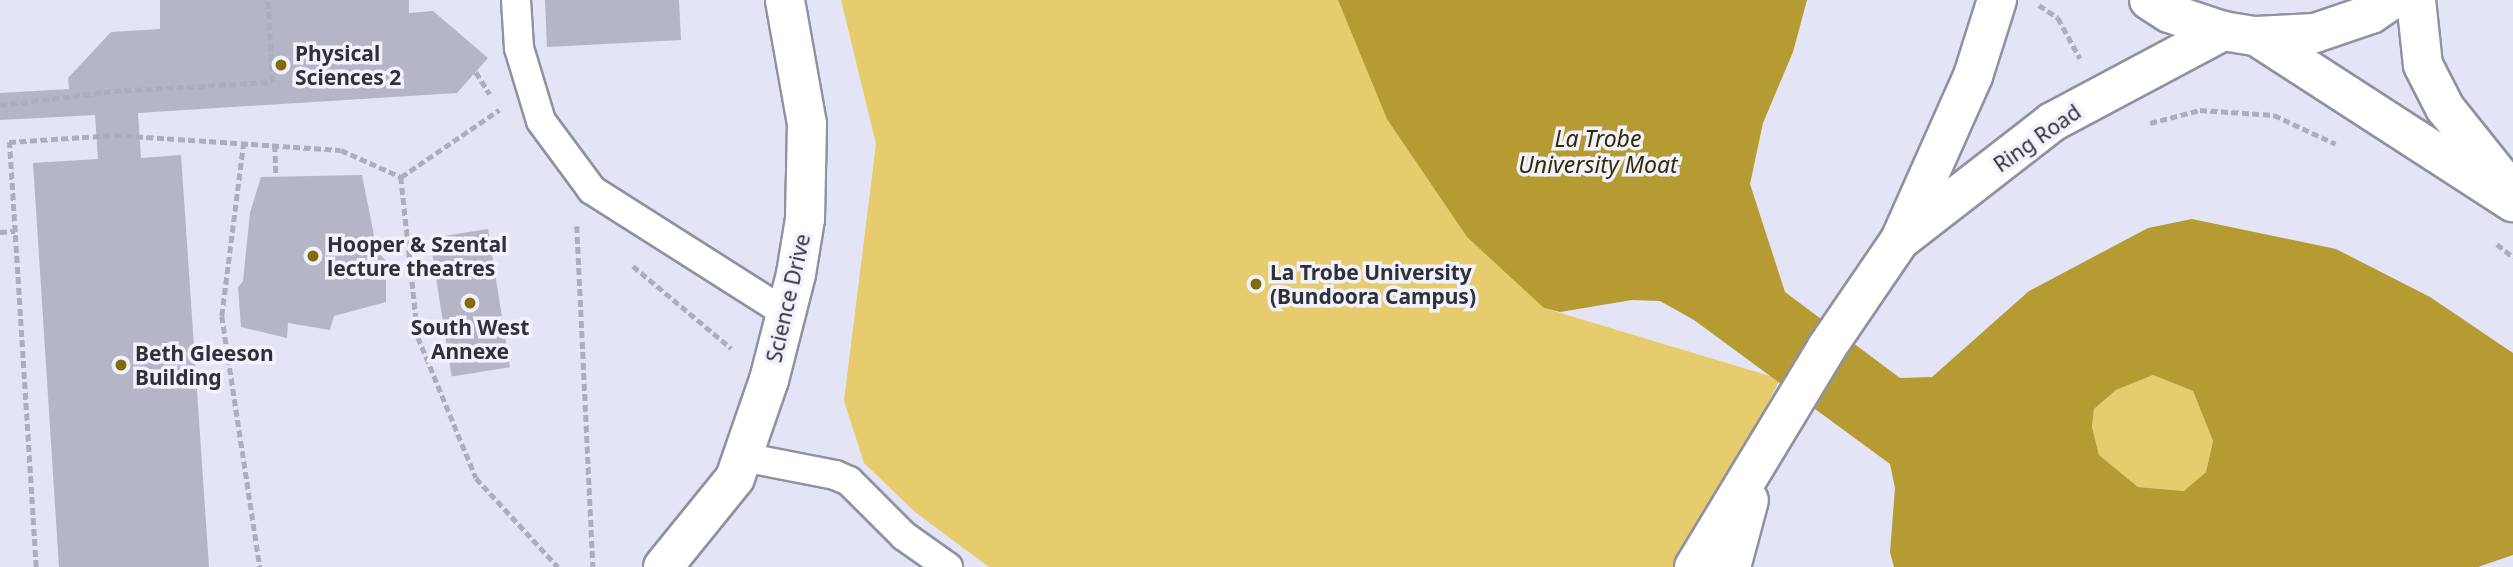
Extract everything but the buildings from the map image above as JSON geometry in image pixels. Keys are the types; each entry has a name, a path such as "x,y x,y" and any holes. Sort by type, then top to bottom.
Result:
{"street":[{"name":"Science Drive","path":"663,567 736,478 786,313 805,219 807,124 785,0"},
{"name":"Ring Road","path":"1695,567 1769,442 1900,240 1973,76 1997,0"},
{"path":"2149,0 2169,13 2239,34 2513,202"},
{"path":"2239,34 2315,33 2371,14 2392,0"},
{"path":"2416,0 2423,65 2445,108 2513,194"},
{"name":"Ring Road","path":"1900,240 2052,122 2101,96 2239,34"},
{"name":"Ring Road","path":"1731,567 1769,442"}],"lane":[{"path":"516,0 519,48 541,121 592,190 786,313"},
{"path":"743,457 835,474 904,536 948,567"}],"path":[{"path":"0,105 114,92 272,82 268,0"},
{"path":"2033,0 2058,18 2101,96"},
{"path":"401,177 500,110"},
{"path":"2147,124 2200,110 2274,115 2347,149"},
{"path":"36,567 9,142 115,135 341,150 401,177"},
{"path":"244,142 222,316 260,567"},
{"path":"275,145 276,177"},
{"path":"401,177 424,350 475,478 558,567"},
{"path":"576,218 593,567"},
{"path":"0,232 15,231"},
{"path":"2491,240 2513,257"}],"shaded area":[{"path":"841,0 1338,0 1356,37 1544,308 1780,379 1688,567 989,567 915,512 864,463 844,401 876,144"},
{"path":"2153,375 2193,391 2213,441 2206,472 2185,491 2138,487 2099,455 2092,427 2094,409 2116,390"}],"water":[{"name":"La Trobe University Moat","path":"1338,0 1807,0 1793,52 1763,123 1750,184 1785,292 1900,378 1932,377 2029,291 2148,228 2192,219 2336,249 2430,297 2513,353 2513,555 2478,567 1894,567 1890,552 1895,488 1890,464 1694,320 1660,301 1632,300 1560,312 1544,308 1467,237 1387,119","holes":["2153,375 2193,391 2213,441 2206,472 2184,491 2138,487 2099,455 2092,427 2094,409 2116,390"]}],"place":[{"name":"Physical Sciences 2","path":"281,65"},
{"name":"Hooper & Szental lecture theatres","path":"313,256"},
{"name":"La Trobe University (Bundoora Campus)","path":"1256,284"},
{"name":"South West Annexe","path":"470,303"},
{"name":"Beth Gleeson Building","path":"121,365"}]}
